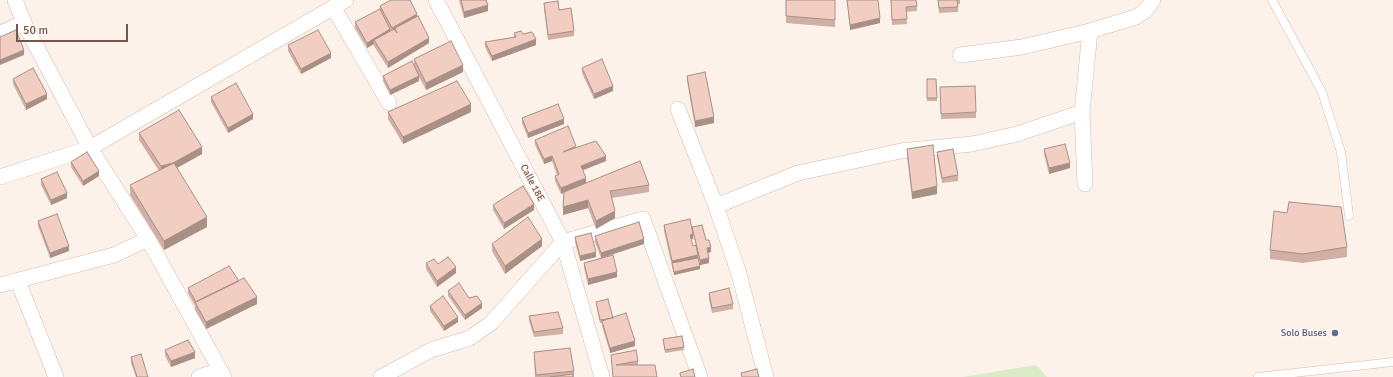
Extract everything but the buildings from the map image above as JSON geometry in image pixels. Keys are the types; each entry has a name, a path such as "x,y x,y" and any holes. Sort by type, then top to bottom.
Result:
{"street":[{"path":"14,0 24,23 90,148 148,239 222,373 200,377"},
{"name":"Calle 18E","path":"436,0 563,242 602,377"},
{"path":"960,55 1022,47 1090,31 1136,17 1145,11 1153,0"},
{"path":"0,177 90,148 339,4 389,103"},
{"path":"0,33 24,23"},
{"path":"1085,184 1082,112 1090,31"},
{"path":"678,109 716,206 739,274 766,377"},
{"path":"716,206 798,173 901,150 972,144 1017,134 1082,112"},
{"path":"381,377 431,350 470,338 492,323 563,242 643,219 700,377"},
{"path":"0,285 114,255 148,239"},
{"path":"18,281 56,377"}],"lane":[{"path":"1272,0 1322,92 1341,152 1349,216"},
{"path":"1258,377 1393,362"}],"green space":[{"path":"1036,365 1047,377 962,377"}],"place":[{"name":"Solo Buses","path":"1335,333"}]}
